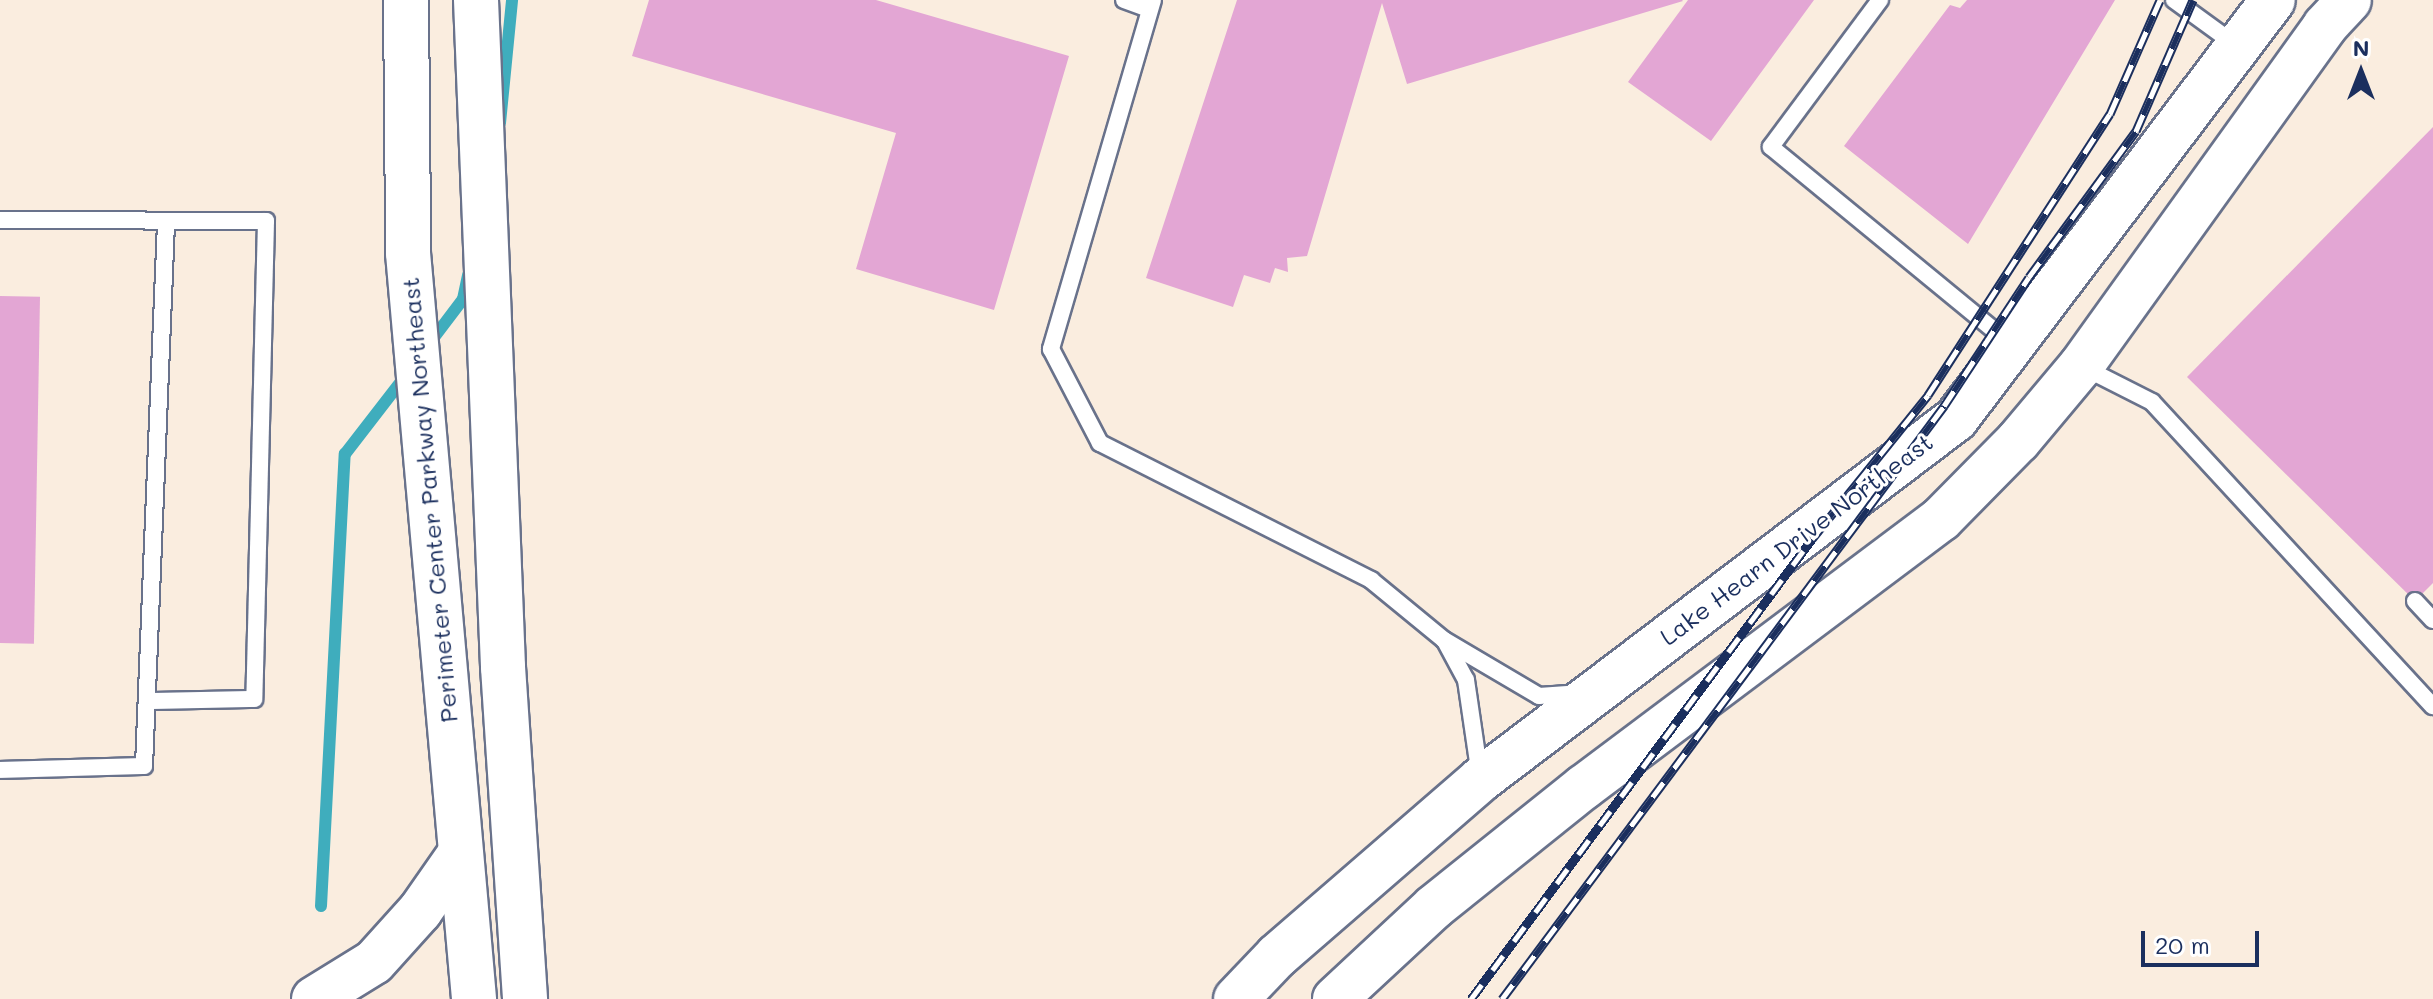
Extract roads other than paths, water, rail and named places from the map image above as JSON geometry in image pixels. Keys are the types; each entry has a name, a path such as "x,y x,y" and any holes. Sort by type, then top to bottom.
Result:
{"street":[{"name":"Perimeter Center Parkway Northeast","path":"406,0 408,253 474,999"},
{"path":"476,0 497,555 519,857 525,999"},
{"name":"Lake Hearn Drive Northeast","path":"1236,999 1277,956 1480,780 1592,691 1956,419 2273,0"},
{"path":"1335,999 1434,907 1584,787 1941,519 2018,441 2081,366 2325,26 2349,0"},
{"path":"314,999 374,962 420,911 459,855"}],"lane":[{"path":"1124,0 1151,5 1051,349 1100,443 1371,580 1444,640 1539,696 1592,691"},
{"path":"1880,0 1771,147 2011,344"},
{"path":"2174,0 2238,46"},
{"path":"0,220 266,221 254,699 148,701"},
{"path":"0,770 144,766 166,223"},
{"path":"2081,366 2152,402 2433,706"},
{"path":"2415,601 2433,620"},
{"path":"1444,640 1466,680 1480,780"}],"waterway":[{"path":"500,123 512,0"},
{"path":"429,344 463,299 468,275"},
{"path":"321,906 345,454 406,375"}],"railway":[{"path":"1471,999 1812,539 1928,395 2110,114 2160,0"},
{"path":"1502,999 1944,406 2029,277 2136,131 2193,0"}]}
